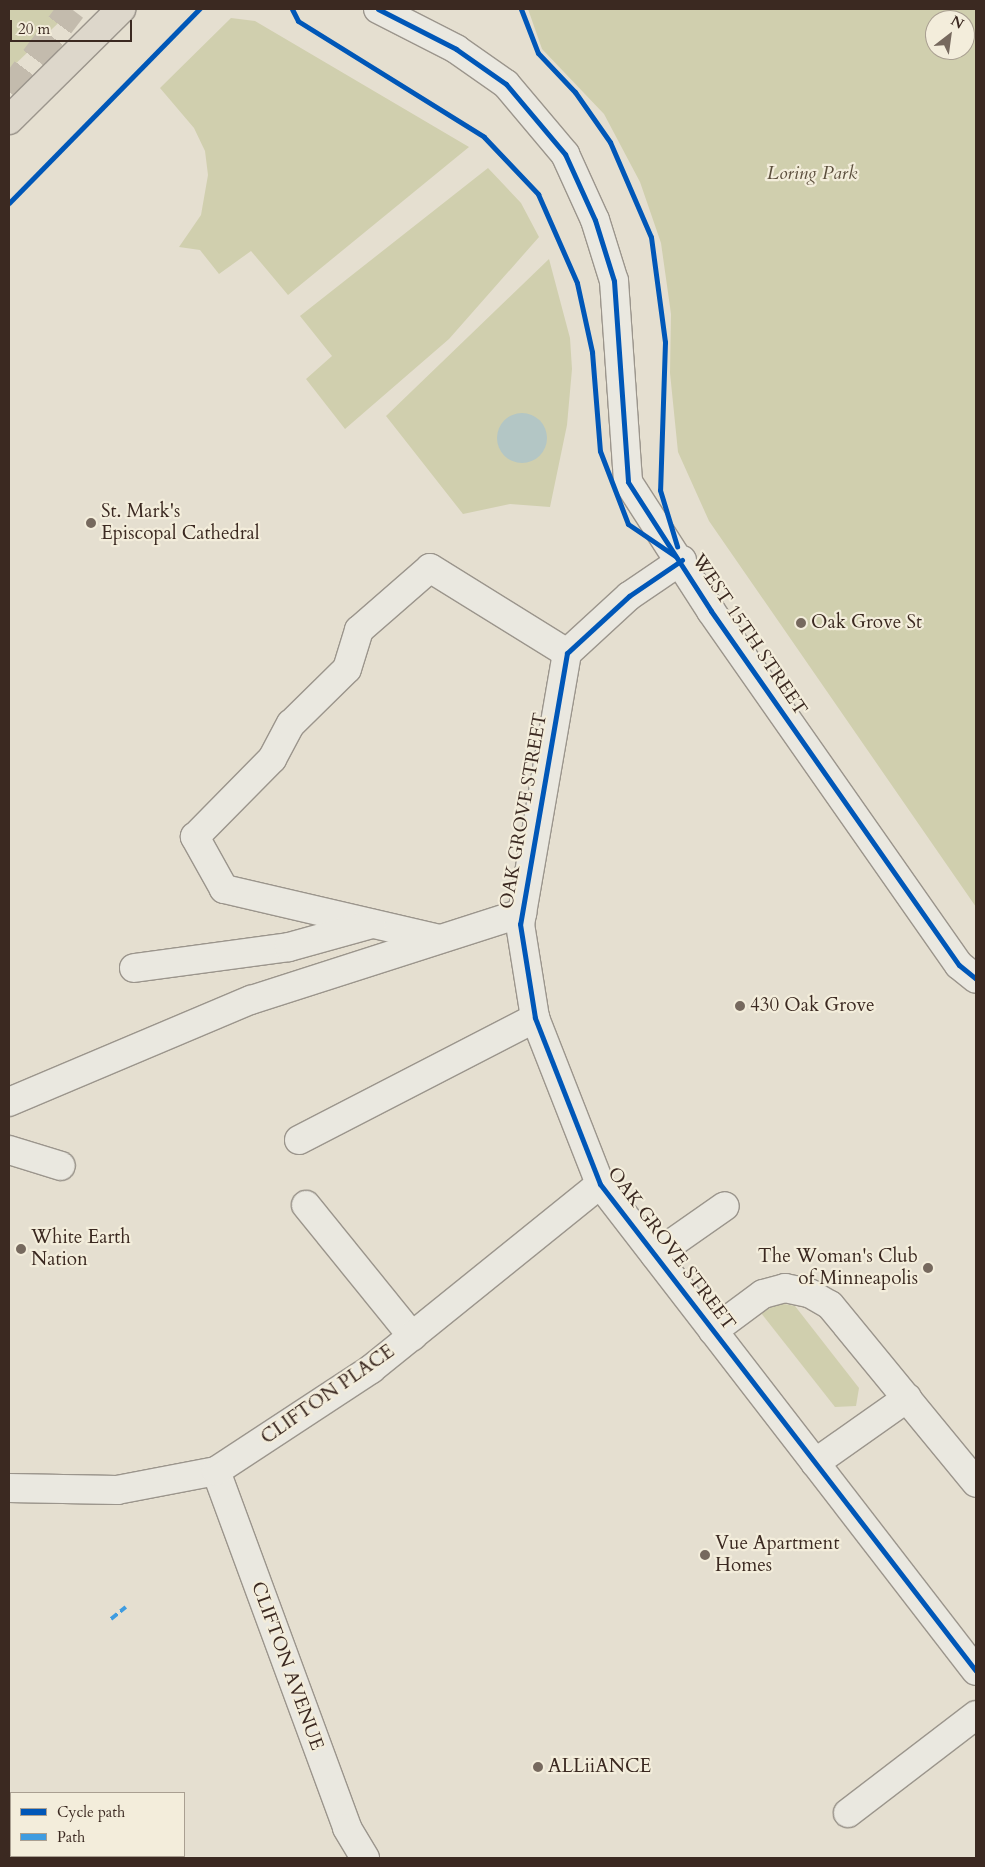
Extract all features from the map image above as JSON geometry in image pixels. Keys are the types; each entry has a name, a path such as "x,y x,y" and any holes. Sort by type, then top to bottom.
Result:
{"main road":[{"path":"9,120 121,9"}],"street":[{"name":"WEST 15TH STREET","path":"378,9 456,49 506,84 565,154 595,220 614,280 628,482 682,560 711,611 936,933 959,965 976,979"},
{"path":"439,939 224,889 194,837 272,759 291,724 347,670 359,630 430,568 567,653 629,596 682,560"},
{"name":"OAK GROVE STREET","path":"567,653 522,913 534,1018 600,1184 976,1671"},
{"path":"9,1102 251,1000 522,913"},
{"path":"134,968 288,948 376,923"},
{"path":"299,1140 534,1018"},
{"path":"9,1150 61,1166"},
{"name":"CLIFTON PLACE","path":"9,1488 117,1490 216,1471 371,1369 600,1184"},
{"path":"306,1206 412,1336"},
{"path":"655,1255 725,1206"},
{"path":"713,1331 763,1294 785,1288 809,1293 830,1305 976,1483"},
{"path":"815,1462 907,1398"},
{"name":"CLIFTON AVENUE","path":"216,1471 347,1828 365,1858"},
{"path":"848,1814 976,1715"}],"green space":[{"path":"9,9 73,9 9,70"},
{"name":"Loring Park","path":"528,9 976,9 976,907 709,521 678,452 670,373 671,314 661,243 640,182 604,114 542,49"},
{"path":"231,18 255,21 469,147 288,295 251,251 219,274 200,250 179,247 201,215 208,175 205,151 194,128 160,88"},
{"path":"488,168 521,203 539,237 449,339 345,429 306,379 332,356 300,316"},
{"path":"549,259 570,338 572,369 567,425 550,507 510,504 463,514 386,416"},
{"path":"779,1303 795,1306 859,1388 856,1406 835,1407 761,1313"}],"shaded area":[{"path":"517,413 527,413 540,420 547,433 547,443 540,456 527,463 517,463 508,459 501,452 497,443 497,433 501,424 508,417"}],"tunnel":[{"path":"9,92 72,9"}],"marked path":[{"path":"111,1619 126,1607"}],"cycle path":[{"path":"9,203 199,9"},
{"path":"292,9 298,21 484,137 538,194 577,283 592,352 600,451 628,524 675,556"},
{"path":"378,9 456,49 506,84 565,154 595,220 614,281 628,482 711,611 959,965 976,979"},
{"path":"521,9 538,53 575,92 610,142 651,237 665,342 660,490 677,546"},
{"path":"682,560 629,596 567,653 520,924 535,1018 600,1184 976,1671"}],"place":[{"name":"St. Mark's Episcopal Cathedral","path":"91,523"},
{"name":"Oak Grove St","path":"801,623"},
{"name":"430 Oak Grove","path":"740,1006"},
{"name":"White Earth Nation","path":"21,1249"},
{"name":"The Woman's Club of Minneapolis","path":"928,1268"},
{"name":"Vue Apartment Homes","path":"705,1555"},
{"name":"ALLiiANCE","path":"538,1767"}]}
